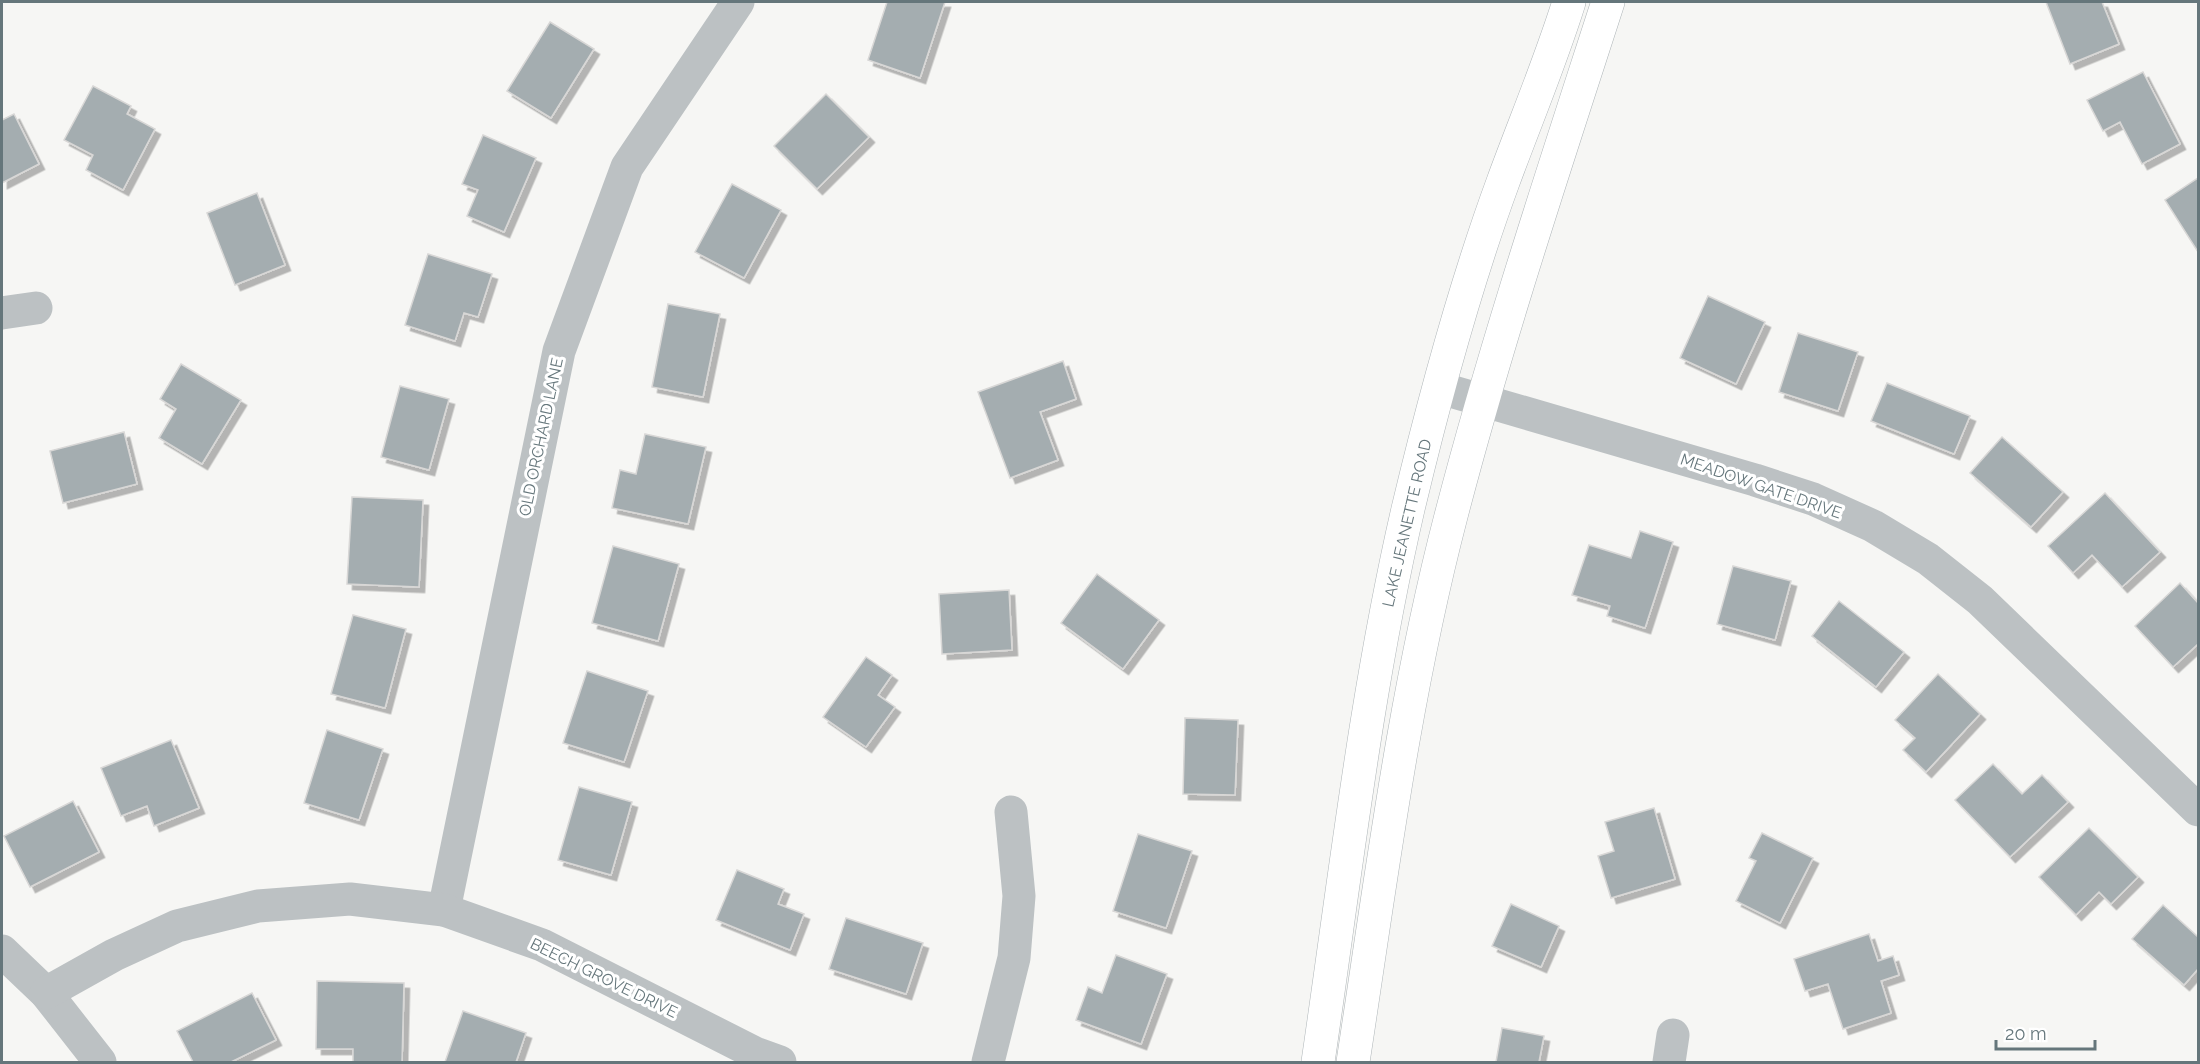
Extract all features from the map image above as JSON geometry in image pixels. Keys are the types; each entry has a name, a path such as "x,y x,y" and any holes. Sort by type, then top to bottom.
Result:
{"street":[{"name":"OLD ORCHARD LANE","path":"444,910 559,351 627,167 738,2"},
{"name":"LAKE JEANETTE ROAD","path":"1318,1062 1384,616 1408,507 1440,388 1502,184 1555,47 1569,2"},
{"path":"1353,1062 1406,723 1451,517 1484,400 1608,2"},
{"path":"2,313 36,308"},
{"name":"MEADOW GATE DRIVE","path":"1440,388 1755,480 1813,499 1873,526 1928,559 1980,600 2199,810"},
{"path":"988,1062 1014,958 1019,896 1011,812"},
{"name":"BEECH GROVE DRIVE","path":"46,993 114,955 177,926 258,906 350,899 444,910 542,945 755,1053 780,1062"},
{"path":"2,951 46,993 100,1062"}],"building":[{"path":"887,2 945,2 920,78 868,60"},
{"path":"2046,2 2102,2 2119,44 2070,64"},
{"path":"550,22 594,49 551,118 507,91"},
{"path":"2143,72 2180,144 2142,164 2120,122 2103,131 2087,100"},
{"path":"93,86 131,106 127,114 155,129 123,190 86,170 93,155 64,140"},
{"path":"826,94 869,137 817,189 774,146"},
{"path":"14,114 39,164 2,183 2,120"},
{"path":"483,135 536,158 504,232 467,216 478,190 462,184"},
{"path":"2198,178 2198,252 2165,200"},
{"path":"732,184 781,210 744,278 695,252"},
{"path":"257,193 285,265 235,285 207,213"},
{"path":"428,254 492,274 478,317 464,313 455,341 405,325"},
{"path":"1708,296 1765,322 1736,384 1680,358"},
{"path":"668,304 720,314 703,397 652,387"},
{"path":"1798,333 1858,352 1838,411 1779,392"},
{"path":"1063,361 1076,399 1040,412 1058,460 1010,478 978,392"},
{"path":"181,364 241,400 202,464 159,438 176,409 160,399"},
{"path":"1887,383 1970,416 1954,454 1871,421"},
{"path":"400,386 449,399 429,470 381,457"},
{"path":"124,432 137,484 63,503 50,451"},
{"path":"645,434 706,447 688,524 612,508 620,470 636,474"},
{"path":"2002,437 2063,492 2031,527 1970,473"},
{"path":"2105,493 2160,552 2122,587 2092,555 2073,573 2048,546"},
{"path":"352,497 423,500 419,587 347,584"},
{"path":"1640,531 1673,542 1645,628 1607,616 1610,606 1572,595 1589,545 1631,558"},
{"path":"613,546 679,564 658,641 592,623"},
{"path":"1733,566 1791,581 1775,640 1717,624"},
{"path":"1097,574 1159,620 1123,669 1061,623"},
{"path":"2180,583 2198,603 2198,644 2173,667 2135,626"},
{"path":"1009,590 1012,650 942,654 939,594"},
{"path":"1839,601 1904,652 1876,687 1812,636"},
{"path":"353,615 406,629 385,708 331,694"},
{"path":"866,657 892,675 878,695 895,707 866,747 823,717"},
{"path":"587,671 648,691 624,762 563,743"},
{"path":"1938,674 1980,714 1926,772 1903,750 1915,738 1895,720"},
{"path":"1185,718 1238,720 1235,795 1183,794"},
{"path":"327,730 383,749 359,820 304,803"},
{"path":"171,740 199,808 154,826 147,806 121,816 101,768"},
{"path":"1993,764 2022,794 2042,775 2068,802 2010,857 1955,800"},
{"path":"579,787 632,802 611,875 558,860"},
{"path":"73,801 99,852 30,887 4,836"},
{"path":"1654,808 1675,879 1611,898 1598,856 1614,851 1605,822"},
{"path":"2089,828 2138,877 2111,904 2099,892 2076,915 2039,877"},
{"path":"1762,833 1813,858 1780,923 1736,901 1756,861 1749,858"},
{"path":"1138,834 1192,851 1166,928 1113,911"},
{"path":"737,870 784,889 778,904 804,914 790,950 716,920"},
{"path":"1511,904 1559,926 1541,967 1492,946"},
{"path":"2163,905 2198,937 2198,969 2184,985 2132,939"},
{"path":"846,918 923,943 906,994 829,969"},
{"path":"1869,934 1878,961 1893,956 1899,975 1881,981 1891,1013 1843,1029 1828,984 1805,991 1794,959"},
{"path":"1116,955 1167,974 1141,1044 1076,1020 1088,987 1102,993"},
{"path":"317,981 404,983 402,1062 353,1062 353,1049 316,1049"},
{"path":"252,993 276,1040 231,1062 193,1062 177,1031"},
{"path":"463,1011 526,1033 516,1062 445,1062"},
{"path":"1502,1028 1544,1036 1539,1062 1496,1062"}]}
